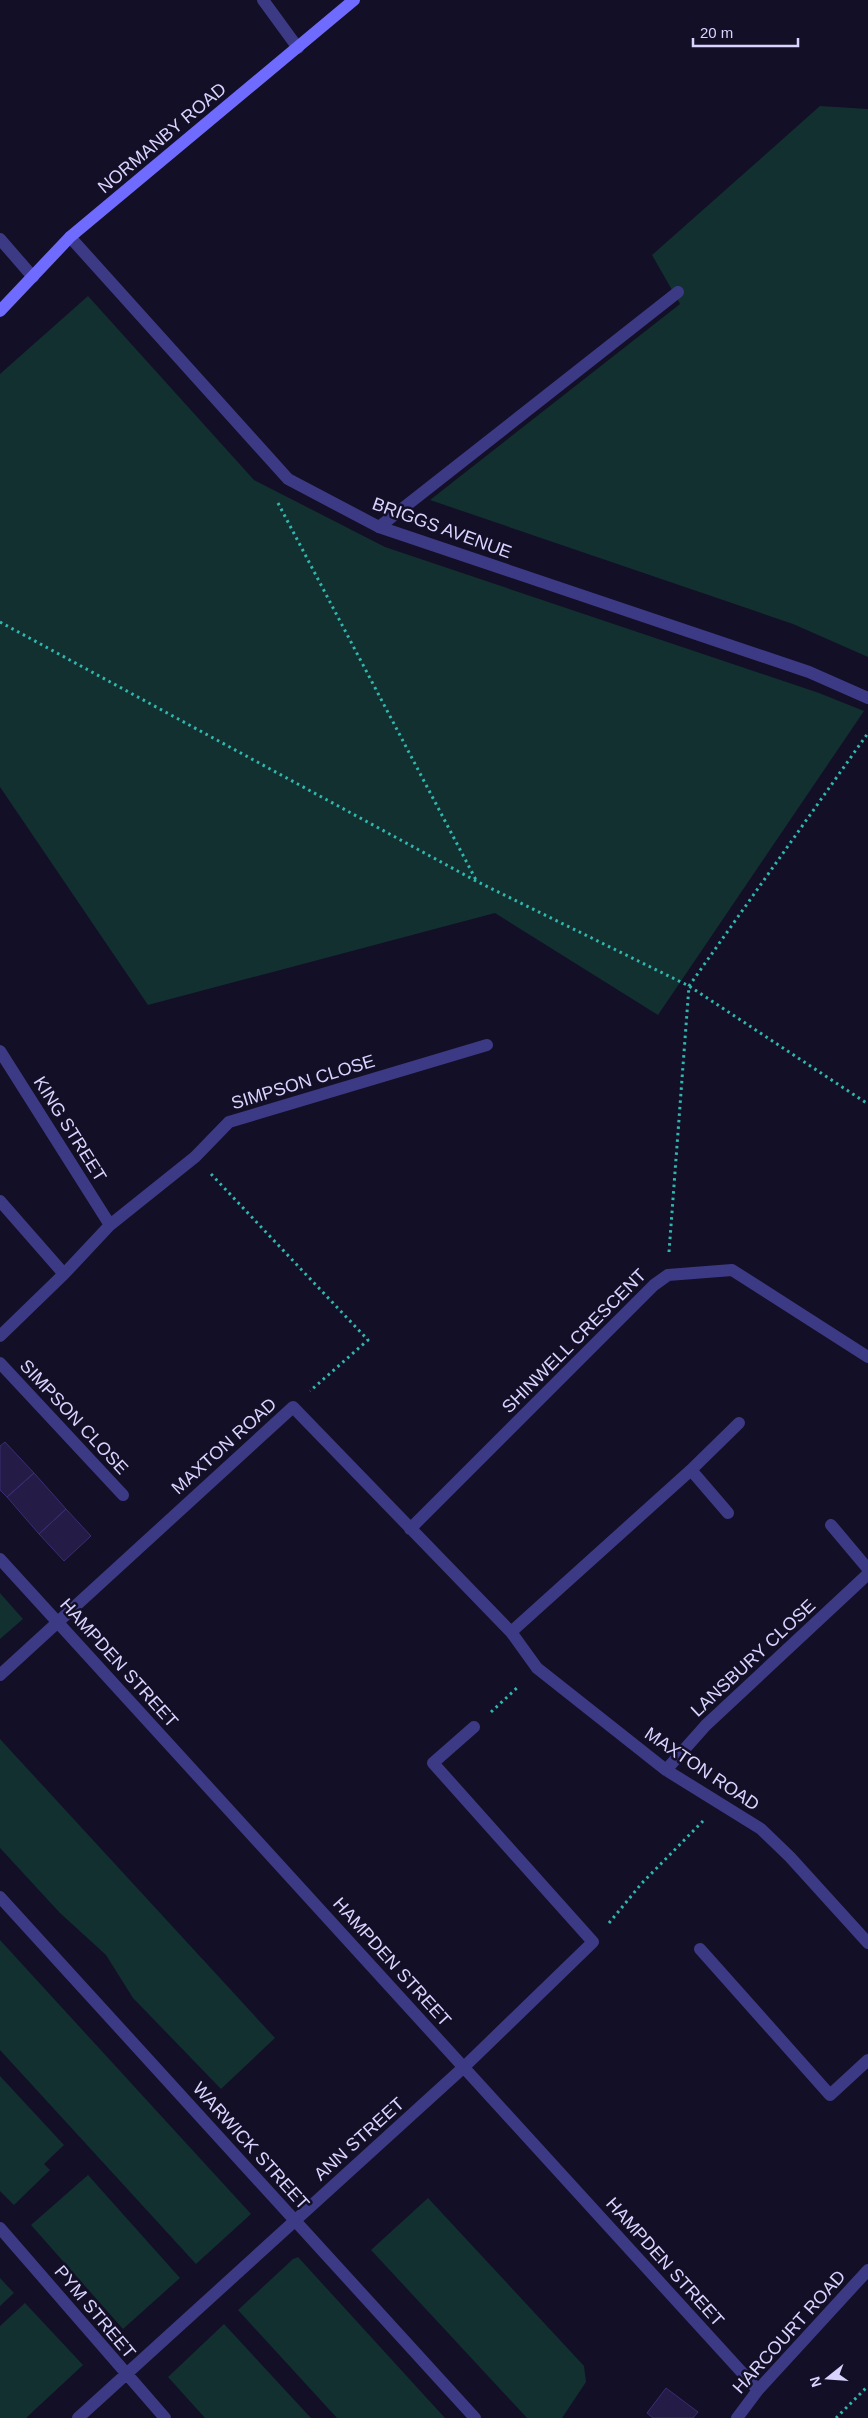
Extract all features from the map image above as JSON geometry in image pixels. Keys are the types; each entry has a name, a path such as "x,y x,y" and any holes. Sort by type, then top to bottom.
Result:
{"street":[{"path":"263,0 298,48"},
{"name":"NORMANBY ROAD","path":"0,311 70,237 354,0"},
{"name":"BRIGGS AVENUE","path":"70,237 288,479 379,527 809,672 868,698"},
{"path":"0,239 33,277"},
{"path":"379,527 678,292"},
{"name":"SIMPSON CLOSE","path":"0,1336 64,1274 110,1225 195,1157 229,1122 487,1044"},
{"name":"KING STREET","path":"0,1051 110,1225"},
{"path":"0,1201 64,1274"},
{"name":"SHINWELL CRESCENT","path":"410,1528 654,1285 668,1275 732,1270 868,1357"},
{"name":"SIMPSON CLOSE","path":"0,1363 123,1495"},
{"name":"MAXTON ROAD","path":"0,1675 293,1407 511,1632 537,1668 666,1770 719,1805 761,1829 790,1857 868,1943"},
{"path":"511,1632 691,1470 739,1423"},
{"path":"691,1470 728,1513"},
{"path":"830,1525 868,1569"},
{"name":"HAMPDEN STREET","path":"0,1559 758,2390"},
{"name":"LANSBURY CLOSE","path":"666,1770 706,1725 868,1574"},
{"path":"474,1727 433,1763 593,1942"},
{"name":"WARWICK STREET","path":"3,1900 475,2418"},
{"name":"ANN STREET","path":"78,2418 464,2067 593,1942"},
{"path":"700,1949 830,2095 868,2060"},
{"name":"PYM STREET","path":"0,2228 165,2418"},
{"name":"HARCOURT ROAD","path":"737,2418 758,2390 868,2270"}],"path":[{"path":"288,479 278,502 476,881"},
{"path":"0,622 106,682 476,881 689,986 868,1104"},
{"path":"668,1275 689,986 868,733"},
{"path":"195,1157 368,1340 293,1407"},
{"path":"474,1727 537,1668"},
{"path":"593,1942 642,1883 719,1805"},
{"path":"836,2418 868,2386"}],"green space":[{"path":"820,106 868,109 868,657 793,624 430,500 680,304 652,255"},
{"path":"88,296 254,480 385,547 819,693 864,711 658,1015 495,913 148,1005 0,787 0,374"},
{"path":"0,1593 23,1619 0,1639"},
{"path":"0,1739 275,2038 221,2089 133,1998 106,1955 60,1913 0,1848"},
{"path":"0,1940 251,2214 196,2264 0,2050"},
{"path":"0,2076 64,2145 44,2164 50,2170 14,2205 0,2191"},
{"path":"88,2175 180,2278 123,2329 31,2225"},
{"path":"428,2198 584,2366 586,2382 562,2418 527,2418 371,2250"},
{"path":"298,2257 445,2418 337,2418 238,2310 293,2259"},
{"path":"0,2278 14,2293 0,2306"},
{"path":"25,2303 83,2365 26,2418 0,2418 0,2326"},
{"path":"224,2324 311,2418 205,2418 168,2377"}],"building":[{"path":"5,1442 34,1473 7,1497 0,1490 0,1446"},
{"path":"34,1473 66,1509 39,1534 7,1497"},
{"path":"66,1509 91,1536 64,1561 39,1534"},
{"path":"666,2388 698,2412 693,2418 653,2418 647,2413"}]}
